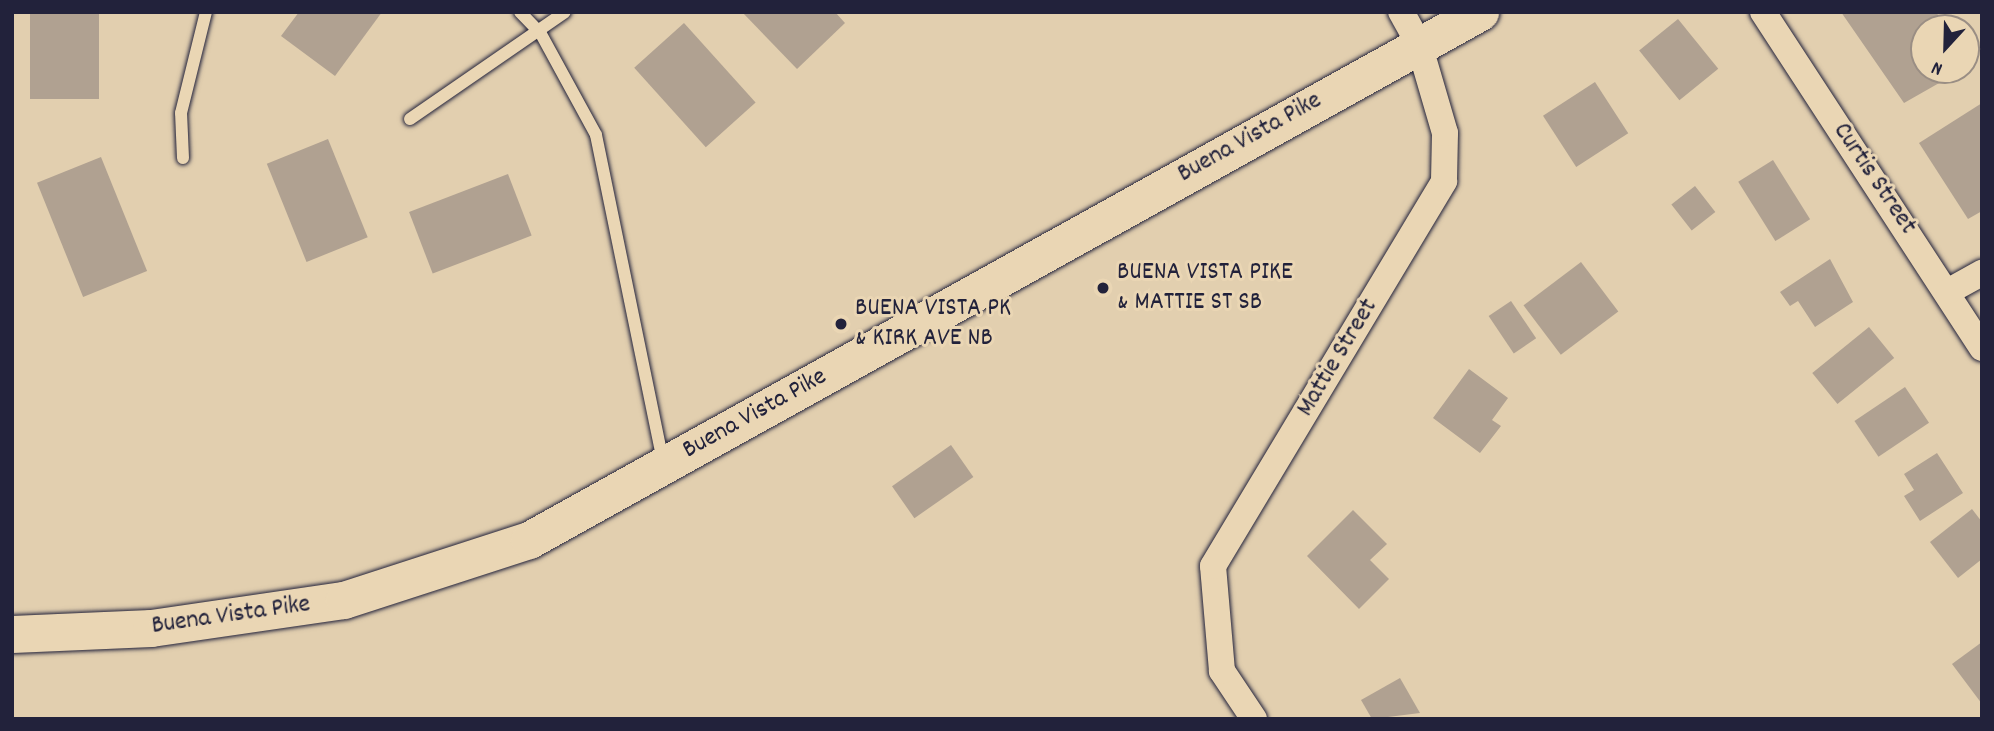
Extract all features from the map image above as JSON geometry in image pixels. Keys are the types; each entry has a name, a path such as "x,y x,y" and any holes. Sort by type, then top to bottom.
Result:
{"main road":[{"name":"Buena Vista Pike","path":"12,634 151,628 344,600 529,540 1480,12"}],"street":[{"name":"Mattie Street","path":"1254,719 1222,671 1213,566 1444,181 1445,133 1419,44 1401,12"},
{"name":"Curtis Street","path":"1763,12 1949,291 1982,348"},
{"path":"1949,291 1982,273"}],"lane":[{"path":"183,158 181,113 206,12"},
{"path":"520,12 541,34 596,135 664,465"},
{"path":"410,119 541,34 565,12"}],"building":[{"path":"30,12 99,12 99,99 30,99"},
{"path":"299,12 382,12 335,76 281,36"},
{"path":"742,12 835,12 845,23 797,69"},
{"path":"1841,12 1936,12 1937,14 1910,14 1910,84 1937,84 1904,103"},
{"path":"1678,19 1718,69 1679,100 1639,50"},
{"path":"684,23 756,103 706,147 634,68"},
{"path":"1595,82 1628,133 1576,167 1543,116"},
{"path":"1982,103 1982,211 1968,219 1919,143"},
{"path":"328,139 368,237 307,262 267,164"},
{"path":"101,157 147,271 83,297 37,183"},
{"path":"1773,160 1810,219 1775,241 1738,182"},
{"path":"508,174 532,236 433,274 409,212"},
{"path":"1695,186 1715,212 1692,230 1671,204"},
{"path":"1830,259 1853,302 1815,327 1798,301 1790,306 1780,292"},
{"path":"1581,262 1618,312 1561,355 1523,305"},
{"path":"1511,301 1536,338 1514,353 1489,316"},
{"path":"1869,327 1894,358 1837,404 1812,373"},
{"path":"1469,369 1508,398 1492,420 1501,426 1480,453 1433,418"},
{"path":"1905,387 1929,423 1878,457 1854,421"},
{"path":"951,445 973,477 914,518 892,486"},
{"path":"1937,453 1963,493 1920,521 1904,496 1914,490 1904,474"},
{"path":"1972,509 1982,522 1982,559 1958,578 1930,542"},
{"path":"1353,510 1387,544 1370,560 1389,579 1359,609 1307,556"},
{"path":"1982,642 1982,704 1952,664"},
{"path":"1400,678 1420,713 1372,719 1361,700"}],"place":[{"name":"BUENA VISTA PIKE & MATTIE ST SB","path":"1103,288"},
{"name":"BUENA VISTA PK & KIRK AVE NB","path":"841,324"}]}
